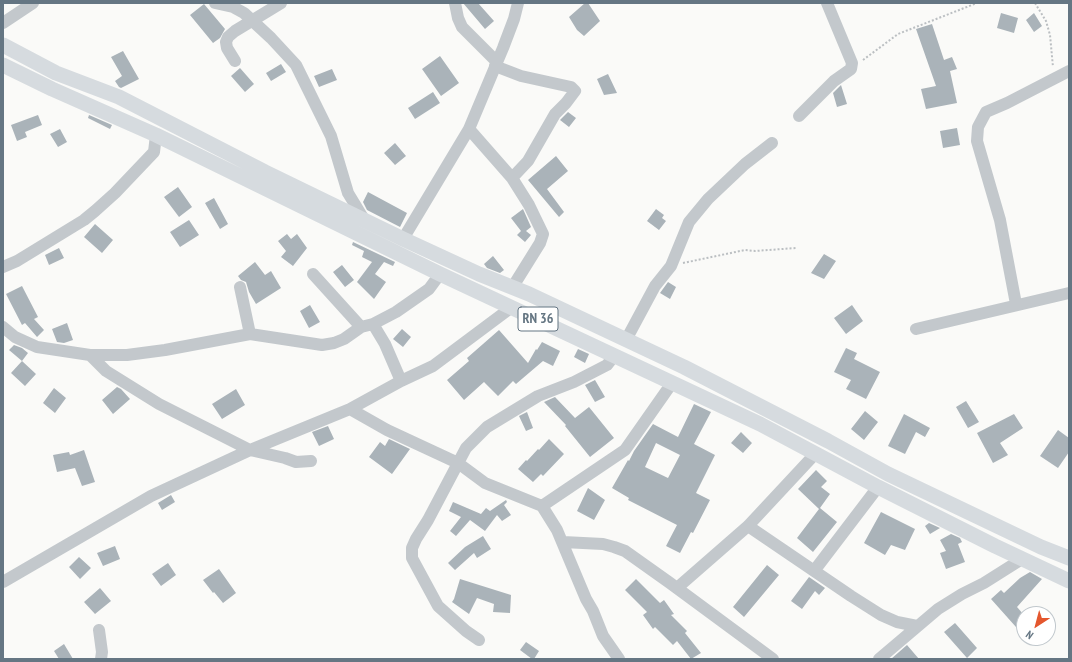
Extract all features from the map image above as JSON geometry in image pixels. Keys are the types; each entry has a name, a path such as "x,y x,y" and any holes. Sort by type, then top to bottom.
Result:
{"main road":[{"name":"RN 36","path":"3,45 56,73 119,97 258,169 365,221 512,288 529,294 691,371 828,441 888,474 1041,547 1069,558"},
{"name":"RN 36","path":"3,65 52,89 156,135 440,274 760,424 878,487 1069,581"}],"street":[{"path":"3,23 33,3"},
{"path":"215,3 233,7 244,13 296,65 331,136 348,193 365,221"},
{"path":"235,60 227,48 226,42 228,37 234,31 281,3"},
{"path":"455,3 458,18 462,27 496,64 526,77 571,87 575,91 555,114 528,161 512,178"},
{"path":"403,239 469,128 514,19 518,3"},
{"path":"799,116 834,81 850,69 852,63 827,3"},
{"path":"1016,304 1000,220 977,141 978,127 986,112 1054,80 1069,71"},
{"path":"469,128 512,178 529,205 543,234 540,243 512,288"},
{"path":"3,268 84,220 95,211 115,193 154,152 156,135"},
{"path":"626,340 655,286 671,266 689,222 708,198 745,164 772,144"},
{"path":"313,274 385,344 401,381"},
{"path":"3,327 15,337 37,347 90,355 127,355 165,350 250,334 322,345 334,343 344,339 396,312 429,289 440,274"},
{"path":"240,287 250,334"},
{"path":"916,329 1016,304 1069,293"},
{"path":"3,582 151,496 250,450 350,409 401,381 434,366 512,307"},
{"path":"90,355 106,371 159,404 250,450 296,462 311,461"},
{"path":"479,640 466,631 438,606 412,558 412,548 416,539 428,520 466,448 487,427 538,396 574,382 607,365 614,356"},
{"path":"542,506 624,450 672,383"},
{"path":"350,409 387,430 458,463 485,483 542,506 563,542 603,636 619,659"},
{"path":"678,588 748,526 816,453"},
{"path":"814,571 878,487"},
{"path":"748,526 881,615 897,622 917,626"},
{"path":"563,542 603,544 625,551 678,588 773,659"},
{"path":"879,659 938,609 1022,559"},
{"path":"98,630 102,652 101,659"}],"path":[{"path":"850,69 898,34 977,3"},
{"path":"1035,3 1046,20 1050,35 1054,80"},
{"path":"671,266 720,254 745,250 755,251 796,248"}],"building":[{"path":"463,3 478,3 494,21 485,29"},
{"path":"585,3 588,3 600,21 584,36 577,30 569,17"},
{"path":"204,4 225,29 220,38 213,43 190,15"},
{"path":"1001,13 1018,18 1014,33 997,28"},
{"path":"1034,13 1042,26 1034,32 1026,20"},
{"path":"932,24 944,60 952,57 957,69 950,71 957,103 926,109 921,89 936,86 916,29"},
{"path":"123,51 139,79 121,88 115,81 122,76 111,57"},
{"path":"440,56 459,83 441,96 422,69"},
{"path":"281,64 286,72 271,81 266,73"},
{"path":"240,68 254,84 245,92 231,76"},
{"path":"332,69 337,80 319,87 314,76"},
{"path":"608,74 617,93 604,95 597,79"},
{"path":"841,85 847,104 837,107 833,93"},
{"path":"433,92 440,103 415,119 408,108"},
{"path":"568,112 576,118 569,127 560,120"},
{"path":"38,115 42,125 25,132 27,137 17,141 11,125"},
{"path":"89,115 112,125 110,129 88,118"},
{"path":"957,128 960,145 943,148 940,131"},
{"path":"60,129 67,142 58,147 50,134"},
{"path":"395,143 406,156 395,165 384,153"},
{"path":"556,156 568,171 547,189 564,212 559,217 528,180"},
{"path":"178,187 192,207 179,217 164,197"},
{"path":"368,192 407,213 400,227 367,210 363,202"},
{"path":"214,198 228,224 220,229 205,203"},
{"path":"523,209 531,227 526,231 531,235 525,242 517,235 521,231 511,218"},
{"path":"656,209 664,215 662,218 666,221 659,230 647,221"},
{"path":"189,220 199,235 180,247 170,232"},
{"path":"95,224 113,240 102,253 84,237"},
{"path":"287,234 291,239 297,234 307,248 293,266 281,257 286,251 278,241"},
{"path":"353,242 395,262 393,266 384,262 375,274 386,282 374,299 357,282 372,262 362,257 364,251 352,245"},
{"path":"59,248 64,258 49,265 45,255"},
{"path":"824,254 836,261 824,279 811,273"},
{"path":"493,256 504,270 500,273 487,268 484,264"},
{"path":"255,262 265,275 271,271 281,288 256,304 249,292 246,282 241,280 238,276"},
{"path":"342,265 354,280 345,287 333,272"},
{"path":"668,282 676,287 670,299 660,293"},
{"path":"22,286 38,317 34,319 44,330 37,337 25,323 22,325 6,294"},
{"path":"310,305 320,322 309,328 300,311"},
{"path":"852,305 863,321 846,334 834,318"},
{"path":"67,323 73,340 64,343 57,342 52,329"},
{"path":"402,329 411,337 403,347 393,339"},
{"path":"499,330 528,363 542,342 560,351 553,366 543,361 516,384 513,381 498,396 484,382 464,400 447,380 469,361 467,358"},
{"path":"14,345 22,348 28,353 22,361 9,350"},
{"path":"846,348 857,353 854,359 880,372 866,399 846,389 851,380 834,372"},
{"path":"578,349 589,354 585,363 574,357"},
{"path":"22,361 36,374 25,386 11,373"},
{"path":"595,380 605,397 595,402 585,385"},
{"path":"117,387 121,389 130,399 113,414 102,400"},
{"path":"54,388 66,398 55,413 43,403"},
{"path":"236,389 245,405 222,419 212,404"},
{"path":"555,397 575,418 589,407 614,438 590,457 565,426 566,425 544,402"},
{"path":"966,401 979,422 968,428 956,407"},
{"path":"694,404 711,412 694,444 715,455 696,493 710,500 693,533 691,532 680,553 666,546 677,525 628,500 629,498 612,488 628,460 629,461 634,451 653,424 678,437","holes":["656,443 680,455 668,478 645,467"]},
{"path":"865,411 878,422 864,440 851,429"},
{"path":"527,412 533,428 526,431 519,416"},
{"path":"904,414 930,428 925,437 916,432 905,454 888,446"},
{"path":"1014,414 1023,428 1000,443 1008,455 993,463 977,433"},
{"path":"328,426 334,439 319,446 312,432"},
{"path":"1058,430 1069,438 1069,452 1058,468 1040,456"},
{"path":"741,432 752,443 743,453 731,443"},
{"path":"389,439 410,449 392,474 369,457 380,442 385,446"},
{"path":"549,439 564,454 543,476 541,474 533,482 518,469"},
{"path":"84,450 95,482 82,486 75,468 57,472 53,455 69,452 70,455"},
{"path":"816,470 827,481 821,487 830,494 820,508 837,522 813,552 797,538 819,509 798,489"},
{"path":"588,488 605,500 594,520 577,511"},
{"path":"171,495 175,502 162,510 158,503"},
{"path":"506,500 507,502 504,505 511,515 502,521 497,515 485,531 470,520 456,536 450,531 461,517 449,511 453,502 481,514 486,508 490,511"},
{"path":"881,512 915,529 905,550 891,545 885,555 864,543"},
{"path":"929,523 940,528 930,534 925,526"},
{"path":"951,534 960,538 962,542 958,544 965,562 946,569 940,553 946,551 940,540"},
{"path":"483,536 491,549 477,558 474,553 455,570 448,563 465,547"},
{"path":"115,546 120,559 103,566 97,553"},
{"path":"79,557 91,568 80,579 69,567"},
{"path":"168,563 176,575 161,586 152,574"},
{"path":"767,565 779,575 744,617 733,607"},
{"path":"219,569 236,593 223,603 203,580"},
{"path":"1030,572 1042,579 1018,606 1016,606 1016,627 991,599 1001,590 1004,593 1020,578"},
{"path":"809,577 825,588 819,595 815,591 802,609 791,601"},
{"path":"460,579 511,595 510,613 493,612 494,604 477,598 469,614 452,602"},
{"path":"636,579 660,603 664,600 674,614 671,615 687,631 685,633 701,653 691,659 677,641 673,645 655,627 653,629 643,615 647,612 625,590"},
{"path":"100,588 111,601 95,614 84,602"},
{"path":"955,623 977,648 967,658 944,632"},
{"path":"526,642 539,651 534,659 520,650"},
{"path":"64,644 73,659 59,659 54,651"},
{"path":"907,645 919,659 891,659"}]}
